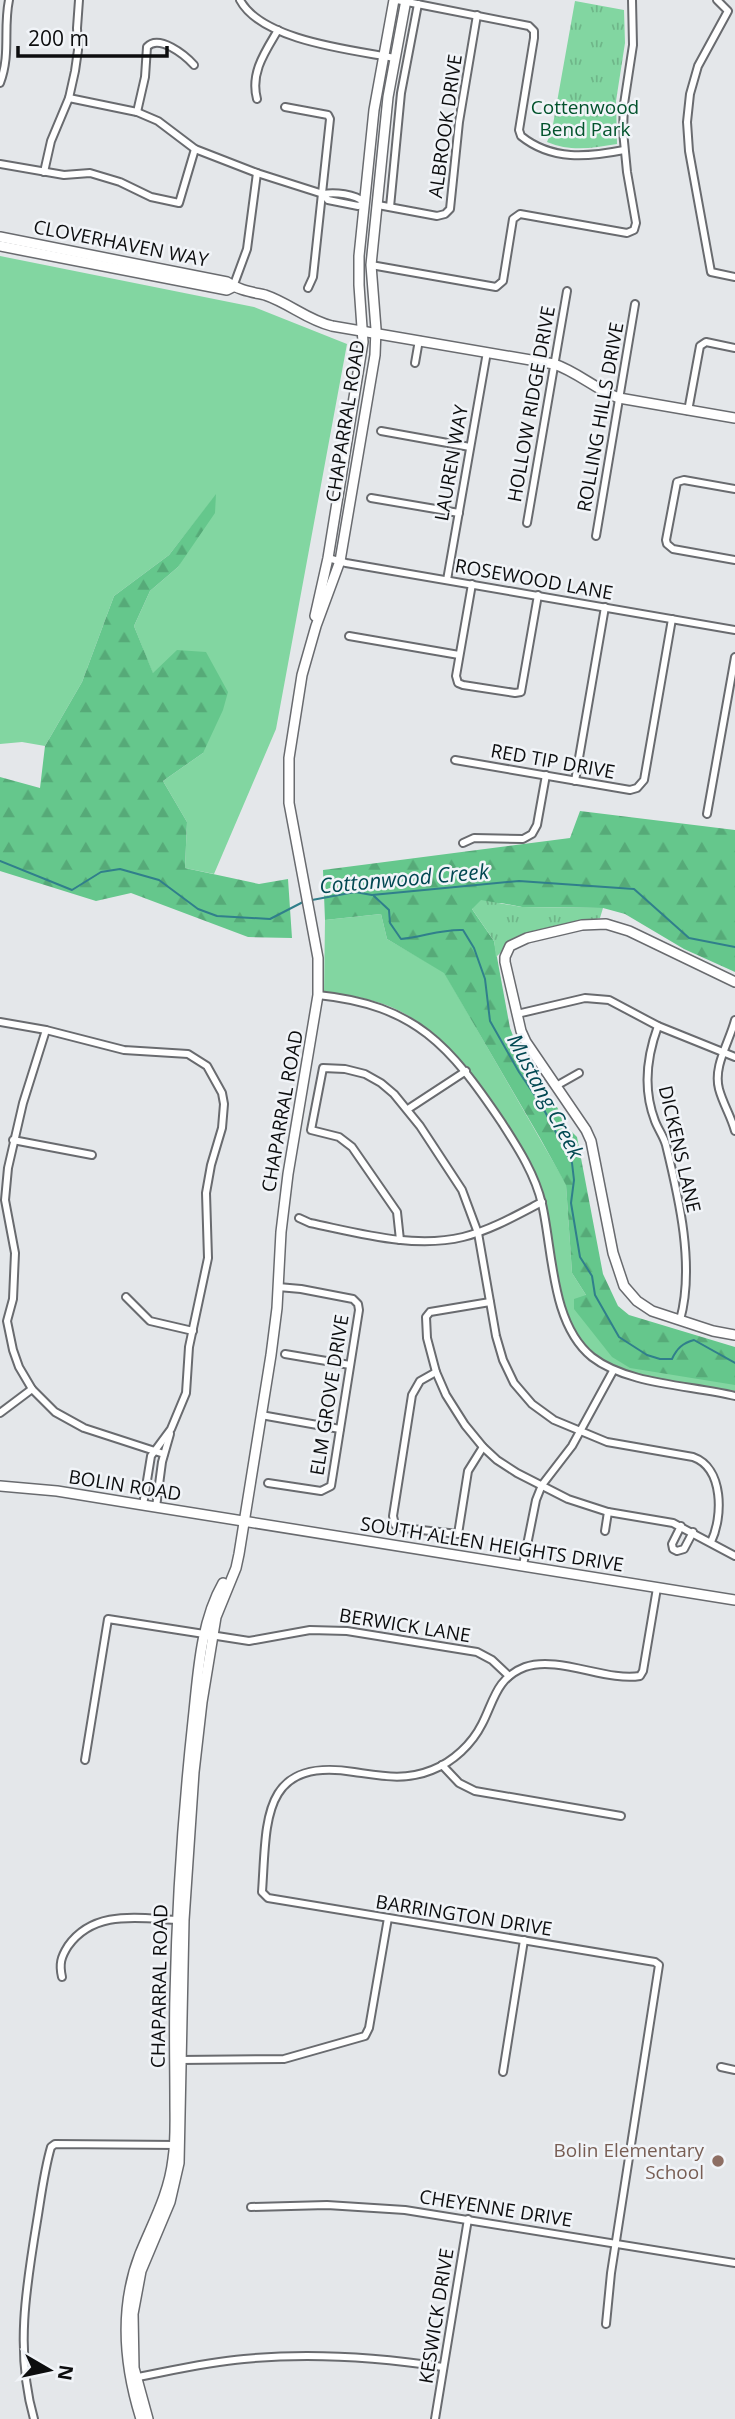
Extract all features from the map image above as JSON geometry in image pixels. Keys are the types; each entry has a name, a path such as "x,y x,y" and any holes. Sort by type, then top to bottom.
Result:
{"main road":[{"name":"CHAPARRAL ROAD","path":"141,2419 133,2378 132,2334 136,2293 144,2261 173,2193 178,2145 180,1920 209,1636 239,1553 271,1355 288,1174 318,995 318,964 290,811 287,777 304,650 319,602 328,558 363,332 358,278 374,110 383,56 401,0"},
{"name":"CHAPARRAL ROAD","path":"302,675 316,626 340,561 375,355 372,265 388,97 401,0"},
{"path":"365,203 378,205"},
{"name":"CLOVERHAVEN WAY","path":"0,237 228,282 233,287 273,298 316,322 554,364 576,373 605,393 619,398 735,418"},
{"name":"CLOVERHAVEN WAY","path":"0,246 227,290 233,287"},
{"path":"735,982 629,931 606,924 582,925 527,938 515,943 507,951 505,962 526,1042 591,1141 613,1253 624,1286 637,1301 652,1311 713,1331 735,1335"},
{"name":"BOLIN ROAD","path":"0,1486 57,1492 244,1522"},
{"name":"SOUTH ALLEN HEIGHTS DRIVE","path":"244,1522 735,1600"},
{"name":"CHAPARRAL ROAD","path":"133,2378 148,2419"}],"street":[{"path":"0,83 8,41 3,21 9,0"},
{"path":"44,172 55,127 69,98 78,50 79,0"},
{"path":"240,0 253,16 278,30 319,43 395,58"},
{"path":"401,0 526,24 534,31 534,37 519,130 523,138 550,151 572,156 593,156 624,150"},
{"path":"372,265 496,287 503,281 513,219 520,214 627,233 634,230 636,223 624,150 624,103 634,45 632,0"},
{"path":"717,0 728,11 698,66 690,94 687,133 711,272 735,277"},
{"path":"390,207 401,93 418,4"},
{"name":"ALBROOK DRIVE","path":"378,205 437,216 450,209 458,122 477,15"},
{"path":"257,99 254,87 256,72 278,30"},
{"path":"137,112 145,77 147,47 150,43 169,47 186,56 194,65"},
{"path":"69,98 137,112 158,121 195,149 323,194 359,198 365,203"},
{"path":"285,107 328,115 330,119 313,277 308,288"},
{"path":"0,164 64,175 90,173 120,182 151,197 179,203 195,149"},
{"path":"233,287 247,249 257,173"},
{"name":"HOLLOW RIDGE DRIVE","path":"527,523 567,291"},
{"name":"ROLLING HILLS DRIVE","path":"596,536 635,304"},
{"path":"415,363 419,340"},
{"path":"688,411 700,346 706,342 735,348"},
{"name":"LAUREN WAY","path":"447,580 487,352"},
{"path":"381,431 470,447"},
{"path":"735,489 679,481 675,486 666,540 668,547 735,560"},
{"path":"371,498 459,513"},
{"name":"ROSEWOOD LANE","path":"328,558 735,630"},
{"path":"472,584 459,655 457,681 463,685 519,693 538,596"},
{"path":"575,780 605,607"},
{"name":"RED TIP DRIVE","path":"455,760 637,789 643,783 672,618"},
{"path":"349,636 459,655"},
{"path":"707,814 735,657"},
{"path":"463,843 474,838 523,839 532,834 537,825 546,775"},
{"path":"318,995 362,1003 412,1021 444,1046 466,1071 530,1169 542,1202 565,1323 577,1342 593,1357 623,1375 735,1396"},
{"path":"517,1014 597,998 619,1004 658,1026 735,1057"},
{"path":"735,1020 717,1078 735,1131"},
{"path":"0,1022 46,1030 124,1050 191,1055 201,1060 212,1073 222,1093 225,1104 222,1129 207,1180 205,1212 208,1258 189,1347 186,1393 164,1454 156,1507"},
{"name":"DICKENS LANE","path":"658,1026 651,1048 648,1087 655,1120 666,1144 686,1251 686,1300 680,1320"},
{"path":"46,1030 13,1140 5,1200 15,1253 13,1300 7,1321 16,1359 32,1389 55,1412 75,1424 164,1454"},
{"path":"400,1240 397,1212 352,1147 339,1137 311,1130 323,1069 345,1069 365,1074 381,1083 408,1109 462,1190 478,1233 496,1336 514,1383 532,1404 554,1420 607,1442 685,1456 703,1462 712,1472 718,1505 718,1525 711,1542"},
{"path":"408,1109 466,1071"},
{"path":"556,1086 579,1073"},
{"path":"13,1140 92,1155"},
{"path":"299,1218 310,1223 400,1240 438,1240 478,1233 542,1202"},
{"name":"ELM GROVE DRIVE","path":"268,1483 321,1491 327,1490 331,1483 358,1304 353,1299 278,1287"},
{"path":"126,1297 150,1321 193,1331"},
{"path":"490,1302 428,1313 426,1317 426,1338 436,1372 452,1405 483,1447 517,1473 568,1499 608,1512 656,1519 681,1526 735,1556"},
{"path":"285,1354 350,1365"},
{"path":"523,1565 536,1500 542,1485 572,1446 614,1371"},
{"path":"436,1372 420,1381 412,1395 393,1516 395,1525 456,1535 459,1531 468,1472 475,1456 483,1447"},
{"path":"0,1413 32,1389"},
{"path":"261,1416 340,1429"},
{"path":"143,1505 151,1456 171,1429"},
{"path":"146,1487 158,1489"},
{"path":"605,1531 608,1512"},
{"path":"681,1526 672,1544 677,1551 684,1549 693,1532"},
{"path":"621,1816 475,1791 459,1783 442,1765 472,1740 484,1721 496,1691 509,1676 524,1667 542,1663 640,1676 657,1588"},
{"name":"BERWICK LANE","path":"85,1760 108,1619 255,1641 310,1630 353,1631 477,1652 492,1660 509,1676"},
{"name":"BARRINGTON DRIVE","path":"442,1765 424,1773 403,1777 325,1768 308,1771 291,1780 278,1793 269,1811 262,1892 264,1896 655,1962 659,1965 615,2243"},
{"path":"62,1977 59,1967 64,1953 76,1937 90,1926 106,1919 121,1917 180,1920"},
{"path":"178,2060 284,2059 365,2036 369,2028 388,1918"},
{"path":"503,2072 524,1940"},
{"path":"721,2067 735,2070"},
{"path":"34,2419 26,2379 23,2320 29,2270 52,2145 178,2145"},
{"name":"CHEYENNE DRIVE","path":"251,2207 354,2206 405,2210 735,2263"},
{"name":"KESWICK DRIVE","path":"435,2419 468,2219"},
{"path":"606,2324 615,2243"},
{"path":"133,2378 229,2361 298,2356 365,2357 443,2367"}],"green space":[{"name":"Cottenwood Bend Park","path":"575,1 624,10 625,43 616,101 617,144 573,148 547,142 552,130"},
{"path":"0,256 254,307 347,344 276,729 214,874 185,868 187,822 163,781 203,753 153,674 134,626 150,591 178,567 216,495 169,555 114,596 82,682 45,746 22,742 0,744"},
{"path":"216,494 215,513 178,567 150,591 134,626 153,673 177,650 206,652 228,692 223,710 203,753 163,781 187,822 185,868 259,884 288,879 292,938 248,937 131,893 96,901 0,871 0,777 40,788 45,746 82,682 114,596 169,555"},
{"path":"580,811 735,830 735,972 684,949 625,914 603,908 522,907 501,903 472,909 494,941 510,1028 521,1056 555,1103 567,1127 577,1137 603,1274 618,1306 629,1315 735,1347 735,1385 630,1368 612,1357 574,1309 574,1299 586,1295 572,1273 566,1185 444,973 387,939 381,914 325,920 323,870 570,838"},
{"path":"481,900 522,907 603,908 600,918 518,936 496,957 494,941 472,909"},
{"path":"381,914 387,939 444,972 566,1184 572,1273 586,1295 735,1384 735,1391 663,1380 627,1371 596,1357 583,1344 566,1307 544,1199 536,1178 512,1133 473,1077 444,1043 409,1016 366,999 324,993 325,920"}],"waterway":[{"name":"Cottonwood Creek","path":"0,861 72,890 101,872 120,869 159,880 198,909 217,916 270,919 303,902"},
{"name":"Cottonwood Creek","path":"312,900 355,892 372,895 519,881 634,889 689,938 735,947"},
{"name":"Mustang Creek","path":"374,896 389,910 390,923 401,939 463,930 474,948 485,979 490,1021 542,1106 572,1163 574,1180 571,1203 580,1257 592,1276 595,1295 619,1337 647,1355 660,1359 672,1359 681,1346 694,1340 735,1363"}],"place":[{"name":"Bolin Elementary School","path":"718,2161"}]}
